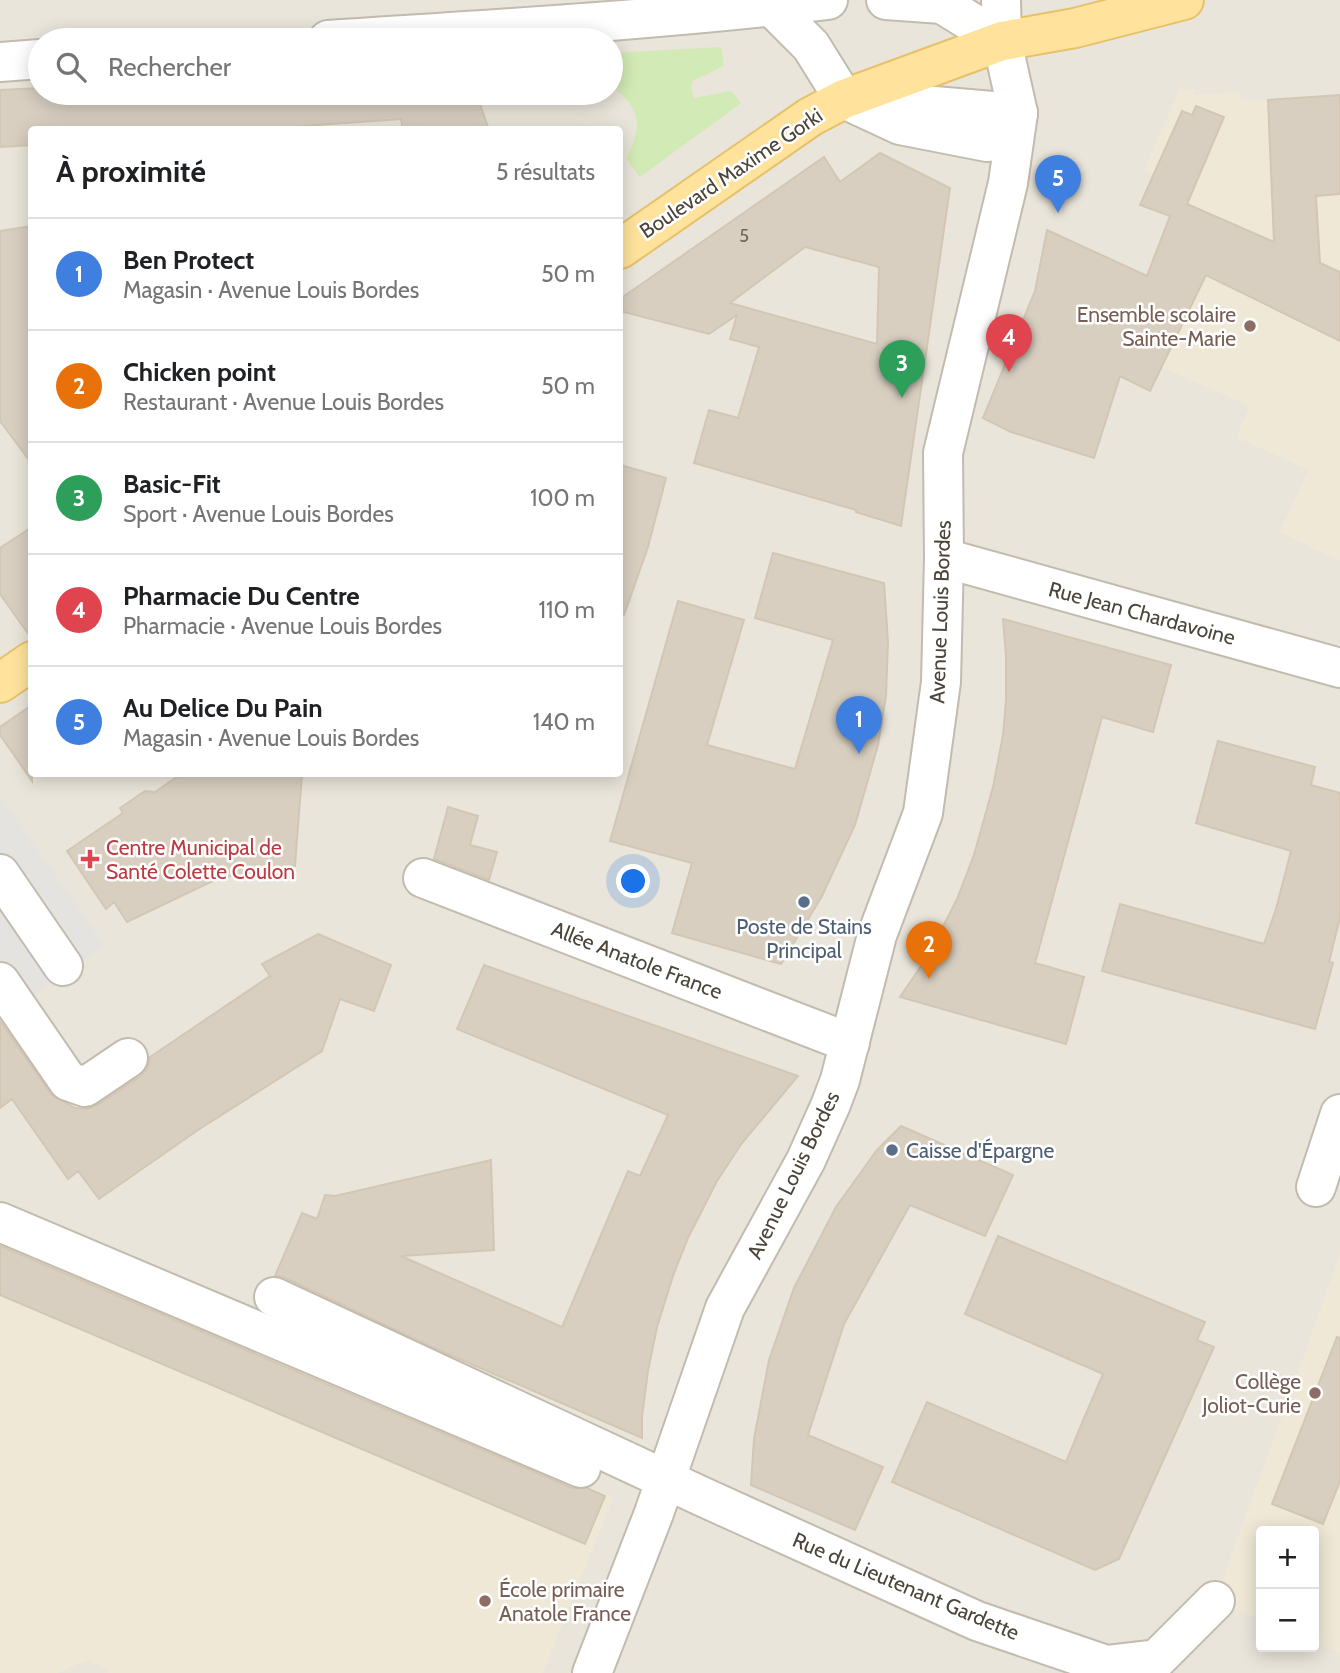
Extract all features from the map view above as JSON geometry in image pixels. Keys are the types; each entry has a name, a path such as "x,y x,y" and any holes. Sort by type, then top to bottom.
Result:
{"main road":[{"name":"Boulevard Maxime Gorki","path":"623,247 810,117 844,99 1002,41 1075,28 1184,0"},
{"path":"0,683 28,664"}],"street":[{"path":"415,28 516,14 772,7 828,0"},
{"path":"886,0 942,4 1002,41"},
{"name":"Avenue Louis Bordes","path":"592,1673 661,1490 725,1308 820,1131 840,1080 877,935 923,813 941,682 943,453 1007,183 1018,113 1002,41 1001,0"},
{"path":"772,7 811,46 844,99 1018,113"},
{"path":"0,62 28,60"},
{"name":"Rue Jean Chardavoine","path":"944,558 1340,668"},
{"path":"0,874 64,966"},
{"name":"Allée Anatole France","path":"423,878 850,1043"},
{"path":"0,982 68,1082 85,1087 128,1058"},
{"path":"1316,1186 1340,1114"},
{"path":"0,1222 661,1490"},
{"path":"274,1297 661,1490"},
{"name":"Rue du Lieutenant Gardette","path":"661,1490 977,1621 1106,1665 1157,1659 1215,1601"}],"shaded area":[{"path":"0,0 1340,0 1340,1673 0,1673"},
{"name":"Ensemble scolaire Sainte-Marie","path":"1195,89 1193,95 1239,92 1240,99 1248,101 1340,95 1340,561 1279,532 1309,470 1236,437 1250,406 1143,359 1160,242 1169,215 1140,205 1154,174 1144,170 1179,90"},
{"path":"0,796 104,945 26,1000 0,962"},
{"path":"0,1228 613,1497 543,1673 108,1673 108,1670 88,1660 58,1673 0,1673"},
{"name":"Collège Joliot-Curie","path":"1340,1255 1340,1653 1319,1644 1319,1526 1256,1526 1256,1618 1215,1601"}],"green space":[{"path":"721,47 724,66 693,81 691,87 694,98 731,91 741,103 640,177 626,158 637,127 633,110 623,96 623,52"}],"building":[{"path":"28,89 28,105 480,105 488,126 402,126 401,119 303,126 28,126 28,145 0,147 0,90"},
{"path":"1340,95 1340,194 1316,196 1320,263 1340,272 1340,341 1206,275 1150,391 1120,376 1094,458 1011,432 983,418 1035,291 1047,230 1147,276 1170,216 1140,205 1182,111 1192,115 1196,106 1224,117 1187,204 1274,242 1268,100"},
{"path":"880,153 950,188 901,526 856,510 694,463 709,410 738,418 759,347 730,339 737,315 709,334 623,312 623,297 824,157 840,182","holes":["805,247 879,267 877,344 730,303"]},
{"path":"28,227 28,459 0,421 0,231"},
{"path":"623,466 666,478 648,547 624,615"},
{"path":"28,530 28,633 0,594 0,548"},
{"path":"773,553 884,583 888,642 886,696 878,745 855,825 822,896 781,964 672,933 692,863 610,841 678,601 744,620 707,745 795,769 833,640 755,618"},
{"path":"1003,619 1171,665 1153,732 1102,717 1035,963 1084,977 1066,1044 900,997 928,956 957,899 974,855 993,787 1003,735 1006,700"},
{"path":"28,708 28,775 0,735 0,727"},
{"path":"1218,741 1315,767 1311,785 1340,793 1340,917 1329,962 1333,963 1315,1029 1102,971 1120,904 1264,944 1291,851 1196,823"},
{"path":"177,777 302,777 295,866 219,878 127,922 114,902 106,909 67,851 123,813 120,808 145,791 155,792"},
{"path":"448,807 478,816 470,845 497,852 489,880 434,859"},
{"path":"318,934 391,965 374,1011 340,999 322,1051 198,1130 99,1199 78,1171 68,1179 12,1099 0,1108 0,1021 51,1094 75,1108 88,1109 141,1076 148,1067 150,1057 270,976 262,964"},
{"path":"484,965 798,1076 742,1143 717,1181 688,1238 657,1327 648,1371 642,1438 432,1347 283,1277 275,1276 302,1213 317,1219 325,1195 335,1196 491,1160 494,1250 401,1256 562,1327 628,1171 640,1176 668,1115 457,1029"},
{"path":"901,1126 1013,1175 985,1236 910,1205 844,1324 808,1435 883,1467 855,1530 751,1485 754,1439 769,1360 794,1288 836,1207 877,1150"},
{"path":"998,1236 1205,1322 1197,1340 1214,1347 1119,1559 1095,1570 892,1482 927,1402 1066,1462 1103,1374 965,1314"},
{"path":"0,1246 572,1488 587,1488 605,1496 585,1544 0,1295"},
{"path":"1337,1337 1340,1338 1340,1481 1323,1524 1272,1504"}],"place":[{"name":"Au Delice Du Pain","path":"1058,213"},
{"name":"Ensemble scolaire Sainte-Marie","path":"1250,326"},
{"name":"Pharmacie Du Centre","path":"1009,372"},
{"name":"Basic-Fit","path":"902,398"},
{"name":"Ben Protect","path":"859,754"},
{"name":"Centre Municipal de Santé Colette Coulon","path":"90,859"},
{"name":"Poste de Stains Principal","path":"804,902"},
{"name":"Chicken point","path":"929,979"},
{"name":"Caisse d'Épargne","path":"892,1150"},
{"name":"Collège Joliot-Curie","path":"1315,1393"},
{"name":"École primaire Anatole France","path":"485,1601"}]}
